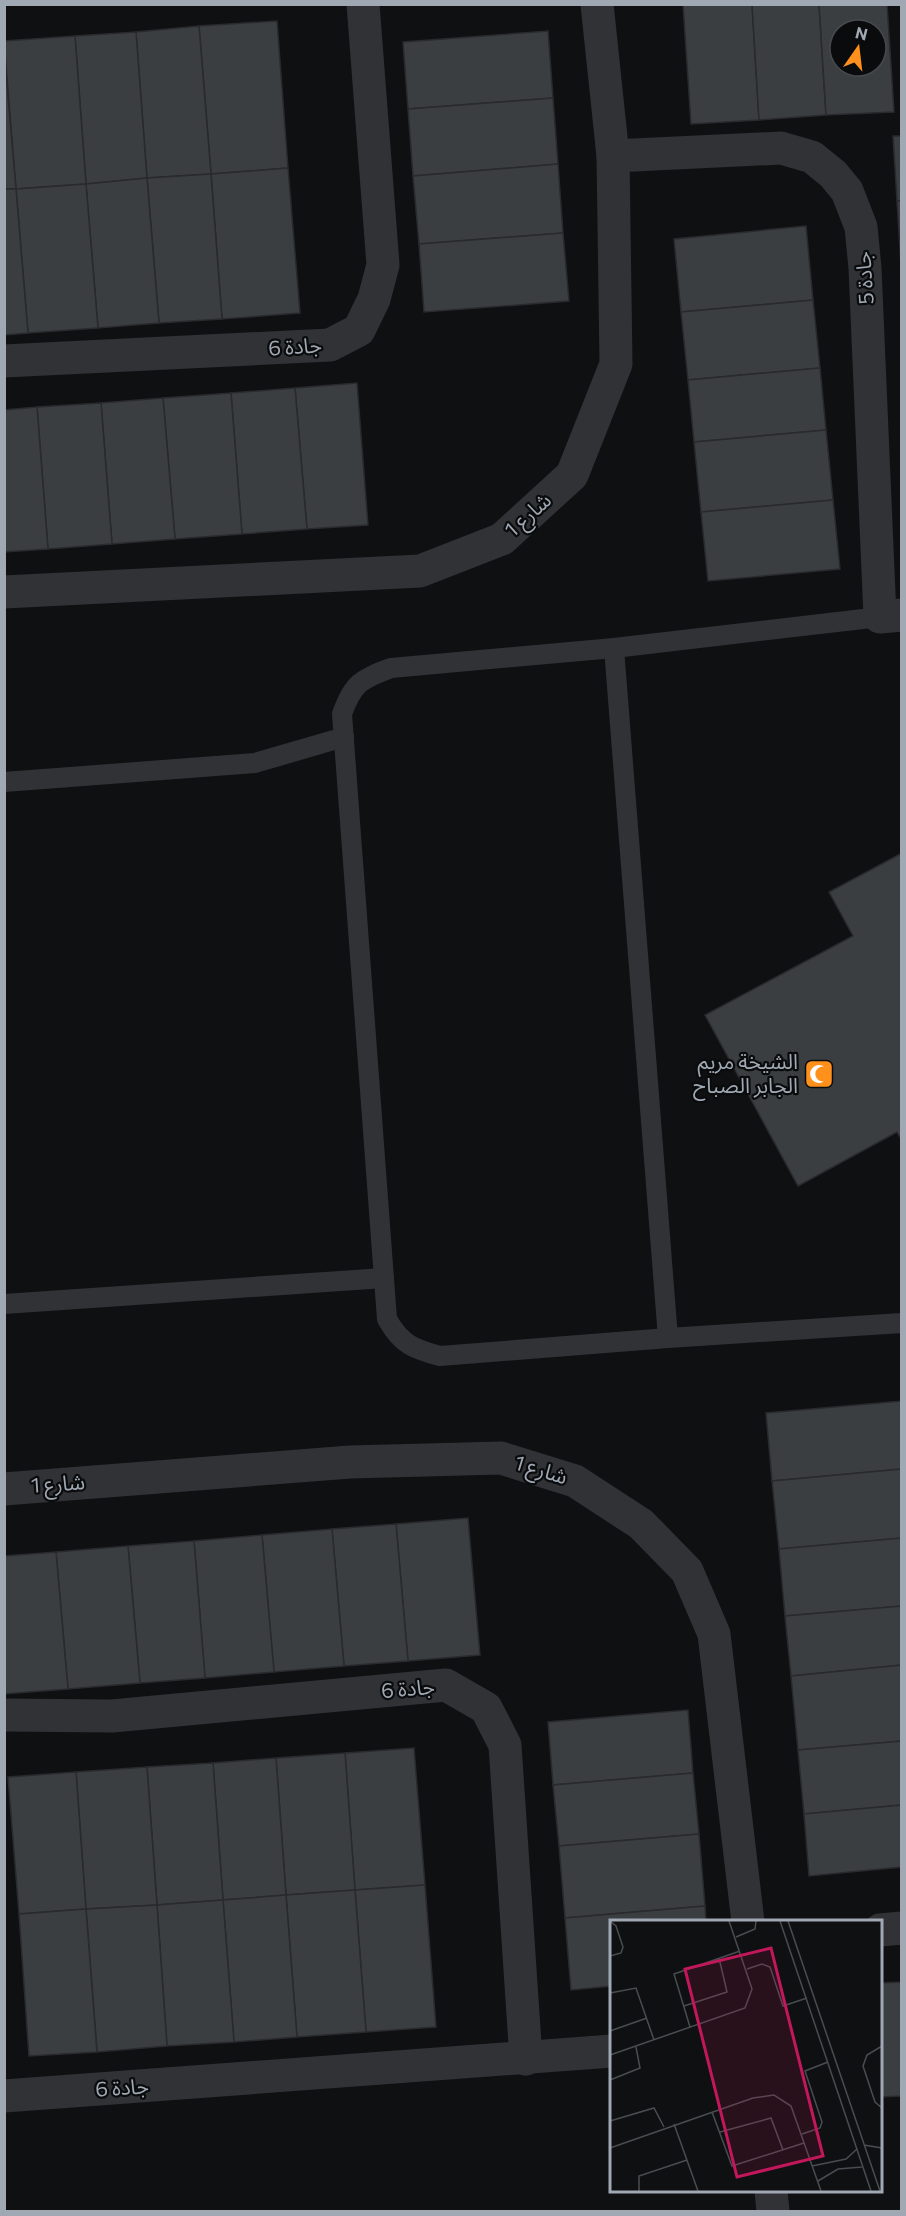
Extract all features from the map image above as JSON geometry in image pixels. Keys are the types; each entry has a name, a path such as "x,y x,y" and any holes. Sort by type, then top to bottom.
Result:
{"street":[{"name":"جادة 6","path":"4,361 330,345 359,330 374,299 383,265 363,4"},
{"name":"شارع 1","path":"4,591 420,571 502,539 572,475 616,364 614,156 597,4"},
{"name":"جادة 5","path":"614,156 782,148 812,157 833,174 847,191 861,227 891,616"},
{"name":"شارع 1","path":"4,1489 350,1462 501,1458 575,1481 641,1524 687,1571 714,1634 748,1920"},
{"name":"جادة 6","path":"4,1715 112,1716 446,1685 486,1708 504,1744 526,2059"},
{"path":"882,1930 902,1928"},
{"name":"جادة 6","path":"4,2096 610,2051"},
{"path":"771,2192 773,2211"}],"lane":[{"path":"891,616 614,648 391,668 368,676 350,691 342,714 387,1319 396,1335 415,1349 440,1356 902,1323"},
{"path":"614,648 668,1338"},
{"path":"4,782 255,763 344,737"},
{"path":"4,1304 384,1278"}],"building":[{"path":"683,4 752,4 759,120 691,124"},
{"path":"752,4 819,4 826,115 759,120"},
{"path":"819,4 887,4 888,18 828,18 828,78 888,78 888,19 894,112 826,115"},
{"path":"277,21 288,168 211,174 199,26"},
{"path":"199,26 211,174 147,178 136,32"},
{"path":"548,31 553,98 408,109 403,42"},
{"path":"136,32 147,178 86,184 75,36"},
{"path":"75,36 86,184 16,189 4,41"},
{"path":"4,50 16,189 4,189"},
{"path":"553,98 558,164 413,176 408,109"},
{"path":"893,136 902,136 902,201 897,201"},
{"path":"558,164 563,233 419,244 413,176"},
{"path":"288,168 300,313 222,319 211,174"},
{"path":"211,174 222,319 159,323 147,178"},
{"path":"147,178 159,323 98,328 86,184"},
{"path":"86,184 98,328 28,333 16,189"},
{"path":"4,189 16,189 28,333 4,335"},
{"path":"897,201 902,201 902,265 901,265"},
{"path":"806,226 813,300 681,312 674,239"},
{"path":"563,233 569,301 424,312 419,244"},
{"path":"813,300 820,368 688,380 681,312"},
{"path":"820,368 826,430 694,442 688,380"},
{"path":"357,383 368,525 307,529 295,388"},
{"path":"295,388 307,529 242,534 231,393"},
{"path":"231,393 242,534 175,539 163,398"},
{"path":"163,398 175,539 112,544 101,403"},
{"path":"101,403 112,544 48,549 37,407"},
{"path":"37,407 48,549 4,552 4,410"},
{"path":"826,430 833,500 701,512 694,442"},
{"path":"833,500 840,569 708,581 701,512"},
{"name":"الشيخة مريم الجابر الصباح","path":"902,853 902,1141 897,1132 798,1186 705,1015 853,936 829,892"},
{"path":"902,1401 902,1469 772,1481 766,1413"},
{"path":"902,1469 902,1538 779,1549 772,1481"},
{"path":"468,1518 480,1655 408,1661 396,1524"},
{"path":"396,1524 408,1661 344,1666 332,1529"},
{"path":"332,1529 344,1666 274,1672 262,1535"},
{"path":"262,1535 274,1672 205,1678 194,1541"},
{"path":"902,1538 902,1606 785,1616 779,1549"},
{"path":"194,1541 205,1678 140,1683 128,1546"},
{"path":"128,1546 140,1683 68,1689 56,1552"},
{"path":"56,1552 68,1689 4,1694 4,1556"},
{"path":"902,1606 902,1665 791,1676 785,1616"},
{"path":"902,1665 902,1741 798,1750 791,1676"},
{"path":"688,1710 693,1773 553,1785 548,1722"},
{"path":"902,1741 902,1805 804,1814 798,1750"},
{"path":"414,1748 425,1885 355,1890 345,1753"},
{"path":"345,1753 355,1890 286,1895 276,1758"},
{"path":"276,1758 286,1895 223,1900 213,1763"},
{"path":"213,1763 223,1900 157,1905 147,1767"},
{"path":"147,1767 157,1905 86,1909 76,1772"},
{"path":"76,1772 86,1909 19,1914 8,1777"},
{"path":"693,1773 699,1834 559,1846 553,1785"},
{"path":"902,1805 902,1867 809,1876 804,1814"},
{"path":"699,1834 705,1906 565,1918 559,1846"},
{"path":"425,1885 436,2027 366,2032 355,1890"},
{"path":"355,1890 366,2032 297,2037 286,1895"},
{"path":"286,1895 297,2037 234,2042 223,1900"},
{"path":"223,1900 234,2042 167,2046 157,1905"},
{"path":"157,1905 167,2046 97,2052 86,1909"},
{"path":"705,1906 706,1920 610,1920 610,1986 571,1990 565,1918"},
{"path":"86,1909 97,2052 29,2056 19,1914"},
{"path":"902,1982 902,2096 882,2097 882,1983"}],"place":[{"name":"الشيخة مريم الجابر الصباح","path":"819,1074"}]}
